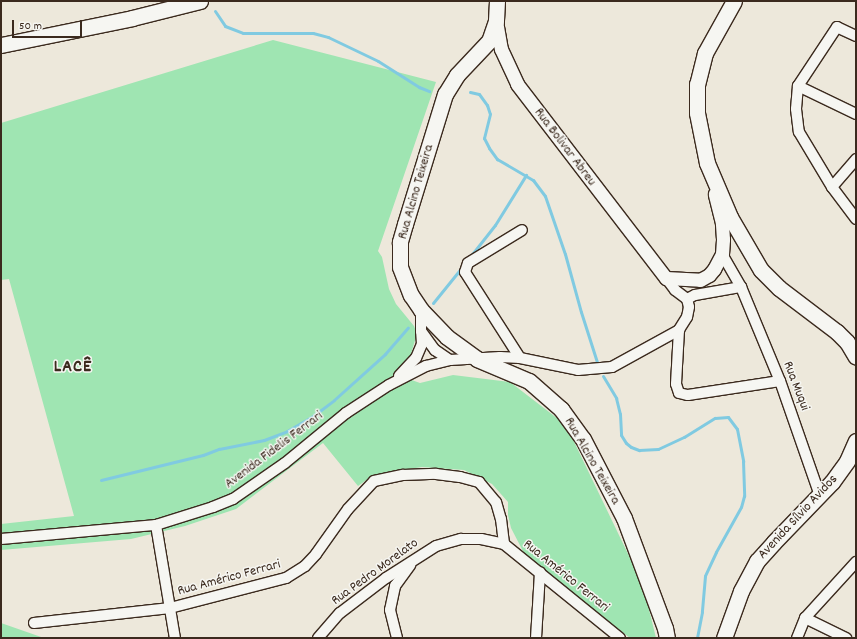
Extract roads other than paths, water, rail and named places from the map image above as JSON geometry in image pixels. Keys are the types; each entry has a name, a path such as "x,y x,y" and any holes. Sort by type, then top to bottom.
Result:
{"main road":[{"path":"1,45 132,18 200,1"},
{"name":"Rua Bolivar Abreu","path":"496,20 497,1"},
{"path":"734,1 705,53 697,84 697,113 707,163 730,217 761,270 779,288 837,332 856,357"},
{"name":"Rua Alcino Teixeira","path":"496,20 489,41 457,75 445,94 400,242 400,267 409,290 421,310 447,337 477,359 529,381 561,409 572,424 582,439 624,518 665,628 667,638"},
{"name":"Avenida Sílvio Avidos","path":"724,638 741,591 758,561 774,542 820,496 840,472 856,441"}],"street":[{"name":"Rua Bolivar Abreu","path":"496,20 501,49 517,84 666,278"},
{"path":"856,36 837,26 798,86 796,109 799,132 832,186 856,219"},
{"path":"798,86 856,114"},
{"path":"832,186 856,159"},
{"path":"707,163 722,223 722,254 711,272 700,280 691,297 687,317 679,330 676,384 679,393 688,395 780,382"},
{"path":"520,358 465,272 468,264 522,230"},
{"name":"Rua Muqui","path":"722,254 741,287 780,382 820,496"},
{"path":"666,278 700,280"},
{"path":"666,278 691,297 741,287"},
{"name":"Avenida Fidelis Ferrari","path":"389,385 416,358 422,344 421,310"},
{"name":"Avenida Fidelis Ferrari","path":"1,539 156,525 178,519 233,499 285,463 346,413 389,385 426,366 450,360 500,356 520,358 578,370 612,367 679,330"},
{"path":"421,332 435,350 450,360"},
{"name":"Rua Américo Ferrari","path":"34,623 170,608 286,578 305,566 316,554 348,509 374,481 403,475 436,474 460,476 479,482 496,502 501,519 504,544 620,638"},
{"path":"156,525 175,638"},
{"name":"Rua Pedro Morelato","path":"318,638 340,613 413,560 436,546 461,539 480,539 504,544"},
{"path":"398,638 390,610 395,586 413,560"},
{"path":"797,638 805,618 856,562"},
{"path":"536,638 540,572"},
{"path":"805,618 846,638"}],"waterway":[{"path":"215,11 225,26 243,33 313,33 328,37 378,61 419,87 429,91"},
{"path":"470,92 479,94 487,105 490,114 484,138 489,148 497,159 533,180 545,196 565,254 597,362"},
{"path":"469,258 495,225 526,175"},
{"path":"433,303 462,267"},
{"path":"101,480 203,455 219,449 264,440 287,431 313,416 334,400 385,354 408,328"},
{"path":"603,376 616,398 620,414 621,435 626,443 631,447 639,450 658,449 684,437 715,418 728,417 737,429 743,461 744,496 741,507 716,552 705,576 702,612 697,638"}],"district":[{"name":"LACÊ","path":"73,368"}]}
